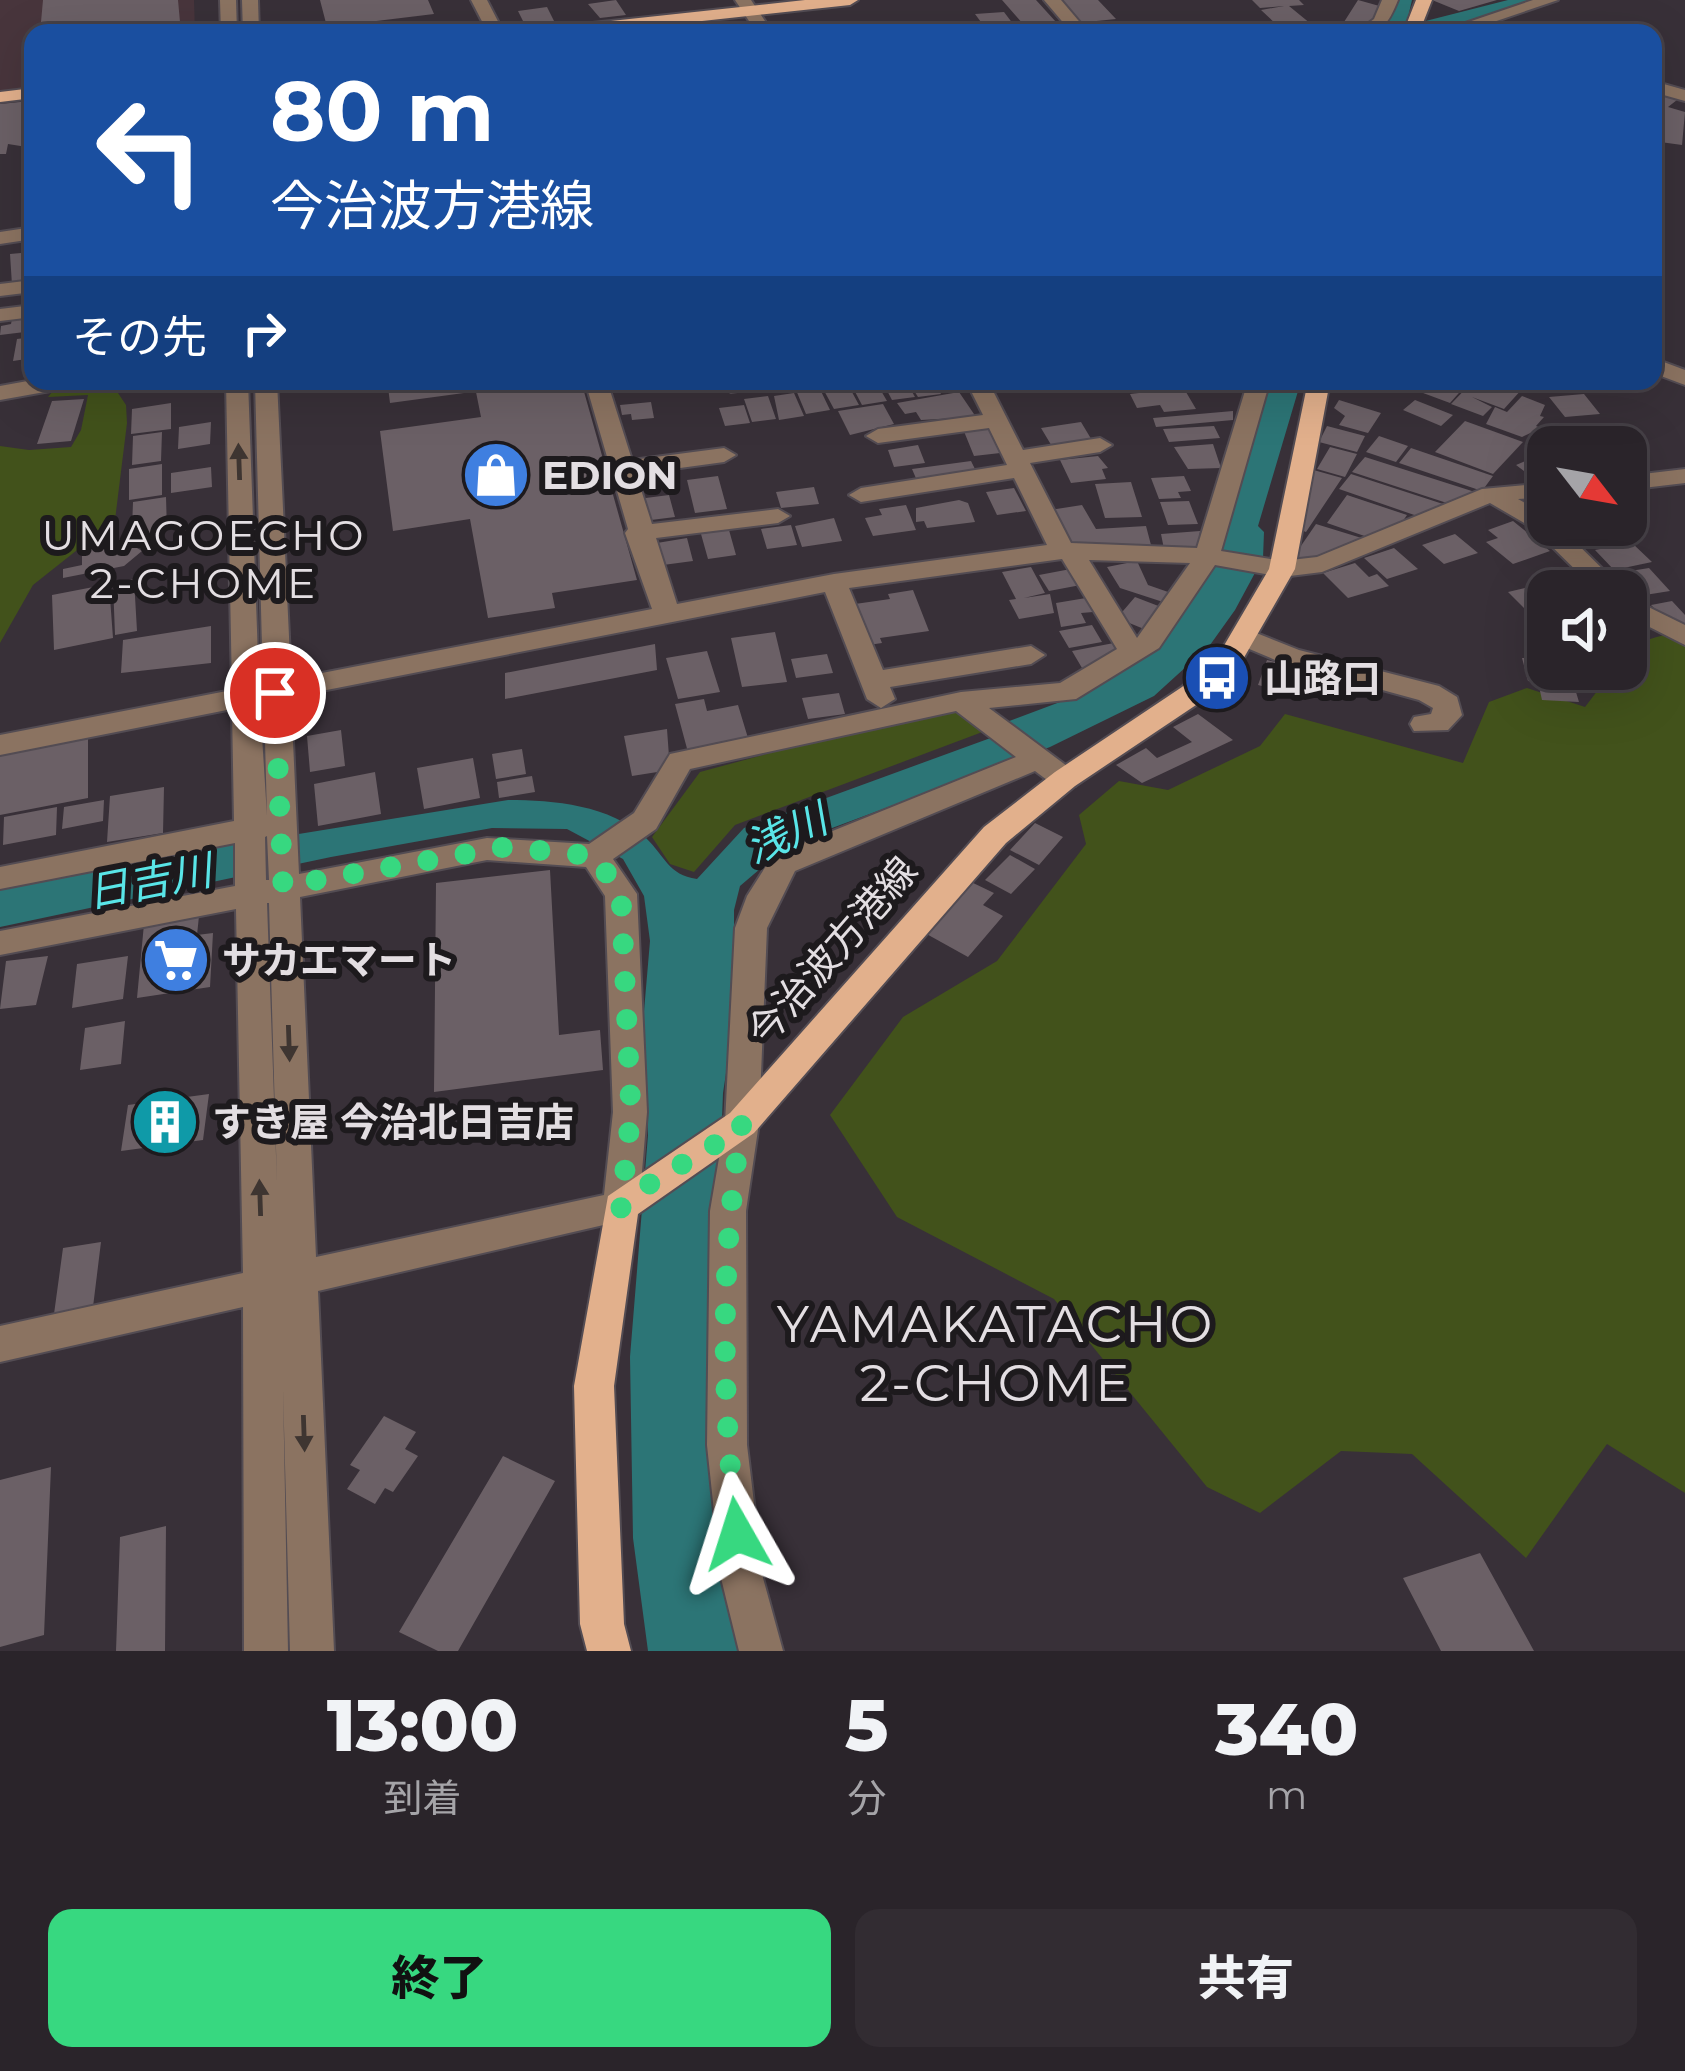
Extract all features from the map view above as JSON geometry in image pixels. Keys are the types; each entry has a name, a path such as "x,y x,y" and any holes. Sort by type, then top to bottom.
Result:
{"main road":[{"path":"615,24 747,5 850,0"},
{"name":"今治波方港線","path":"630,1198 731,1133 995,835 1065,779 1192,694 1244,637 1317,390"},
{"path":"608,1651 602,1624 594,1386 630,1198"}],"street":[{"path":"1052,0 1073,24"},
{"path":"1389,0 1456,24"},
{"path":"1486,24 1550,0"},
{"path":"1662,80 1677,70"},
{"path":"238,390 260,696 280,1284 312,1651"},
{"path":"260,696 266,390"},
{"path":"599,390 638,533 667,615"},
{"path":"982,390 1066,551 1132,652"},
{"path":"0,943 267,888 505,847 596,856 645,820 680,761 961,701 1066,692 1149,642 1190,588 1207,556 1255,390"},
{"path":"878,436 1000,420"},
{"path":"861,495 1100,446"},
{"path":"621,469 724,455"},
{"path":"1647,481 1685,476"},
{"path":"0,745 834,582 1066,551 1207,556 1268,567 1322,564 1491,494 1527,491"},
{"path":"1491,494 1542,523 1590,570"},
{"path":"638,533 778,516"},
{"path":"834,582 888,716"},
{"path":"1647,615 1685,636"},
{"path":"1244,637 1290,656 1429,693 1447,704 1448,715 1438,723 1424,724"},
{"path":"874,681 1030,655"},
{"path":"961,701 1065,779"},
{"path":"761,1651 742,1578 727,1445 731,1133 751,928 763,896 784,863 1037,759"},
{"path":"0,878 264,827"},
{"path":"0,1344 280,1284 630,1198 621,895 596,856"},
{"path":"266,1651 280,1284"}],"shaded area":[{"path":"0,0 194,0 195,24 24,24 24,88 0,91"}],"green space":[{"path":"116,390 126,405 115,520 33,585 0,643 0,446 71,447 81,430 88,395 48,397 52,392"},
{"path":"1664,635 1685,645 1685,1493 1607,1444 1526,1558 1412,1454 1341,1451 1260,1513 1207,1487 1054,1299 897,1217 830,1115 903,1017 997,961 1086,844 1079,815 1119,781 1168,790 1260,746 1285,714 1463,763 1489,702 1527,688 1585,707 1598,690 1647,690 1647,640"},
{"path":"961,708 985,731 735,825 694,872 670,864 652,837 700,772 848,732"}],"water":[{"path":"1395,0 1412,0 1406,24 1375,24"},
{"path":"1508,0 1541,0 1460,24 1414,24"},
{"path":"1261,390 1298,390 1258,526 1264,532 1263,558 1210,645 1154,696 1050,747 789,844 740,886 734,910 734,1021 723,1093 719,1197 747,1651 648,1651 633,1538 630,1357 648,1135 643,1023 650,941 644,896 623,859 567,829 492,828 0,927 0,890 200,850 508,800 562,803 616,818 646,838 673,869 697,879 744,828 996,736 1004,723 1068,699 1168,628"}],"building":[{"path":"43,0 178,0 180,24 41,24"},
{"path":"320,0 428,0 434,14 352,24 326,24"},
{"path":"616,0 626,15 600,18 588,4"},
{"path":"1002,0 1036,0 1056,22 1035,24 1023,24"},
{"path":"1056,0 1098,0 1116,19 1077,23"},
{"path":"1252,0 1299,0 1304,5 1289,6 1311,24 1276,24 1261,10 1284,6 1260,8"},
{"path":"1358,0 1383,7 1372,24 1344,22"},
{"path":"1432,0 1497,0 1459,11"},
{"path":"547,7 556,24 524,24 518,11"},
{"path":"1004,12 1013,24 982,24 975,14"},
{"path":"1662,96 1677,100 1668,107 1685,112 1682,145 1662,142"},
{"path":"24,102 24,147 8,144 6,154 0,154 0,104"},
{"path":"24,253 24,284 12,285 10,254"},
{"path":"24,317 24,332 0,335 1,326 11,324 12,319"},
{"path":"24,338 24,359 13,361 17,339"},
{"path":"388,390 464,393 390,403"},
{"name":"EDION","path":"476,390 584,390 637,580 552,593 555,608 488,618 470,519 393,531 380,431 481,417"},
{"path":"796,390 820,390 830,410 806,414"},
{"path":"824,390 851,390 859,405 834,409"},
{"path":"854,390 881,390 887,401 862,405"},
{"path":"887,390 911,390 915,397 892,400"},
{"path":"914,390 939,390 941,394 918,397"},
{"path":"1415,390 1462,390 1450,403"},
{"path":"1464,390 1521,390 1504,409 1472,397 1492,407 1483,416 1451,404"},
{"path":"959,392 976,417 921,420 916,412 905,414 897,403"},
{"path":"1186,392 1196,409 1137,408 1130,394"},
{"path":"794,393 804,416 779,420 774,396"},
{"path":"1584,394 1600,414 1565,417 1549,397"},
{"path":"768,396 776,419 752,422 744,399"},
{"path":"1522,396 1545,405 1540,416 1544,417 1536,426 1527,426 1522,437 1486,424 1495,407 1507,412"},
{"path":"84,399 71,441 37,444 52,401"},
{"path":"1339,400 1381,413 1368,433 1339,425 1345,416 1334,408"},
{"path":"1415,400 1453,415 1441,426 1403,410"},
{"path":"651,402 654,418 632,420 631,414 622,415 620,405"},
{"path":"171,403 171,429 131,434 132,409"},
{"path":"883,404 894,424 850,435 838,411"},
{"path":"744,405 750,423 725,426 719,408"},
{"path":"1233,411 1233,420 1156,427 1153,418"},
{"path":"1465,421 1523,442 1493,474 1435,452"},
{"path":"211,422 210,444 178,449 179,427"},
{"path":"1081,422 1093,442 1053,448 1041,428"},
{"path":"986,426 999,430 1009,452 974,456 963,429"},
{"path":"1214,426 1220,438 1169,442 1163,429"},
{"path":"1327,426 1365,436 1357,452 1319,442"},
{"path":"162,432 161,461 132,465 133,436"},
{"path":"1379,436 1408,446 1396,462 1366,452"},
{"path":"1213,444 1221,468 1188,469 1174,447"},
{"path":"918,445 925,463 894,467 888,450"},
{"path":"1330,447 1357,454 1345,477 1317,469"},
{"path":"1411,448 1493,476 1482,491 1399,463"},
{"path":"1098,456 1108,468 1102,469 1106,479 1071,483 1060,460"},
{"path":"1365,457 1475,492 1453,505 1352,472"},
{"path":"971,461 978,475 918,483 912,469"},
{"path":"162,464 162,495 129,500 129,469"},
{"path":"211,467 212,487 171,493 171,473"},
{"path":"1310,469 1342,478 1306,532 1296,528"},
{"path":"1351,474 1443,504 1423,518 1339,489"},
{"path":"718,476 727,509 695,513 687,480"},
{"path":"1184,476 1191,491 1178,492 1181,498 1159,499 1151,478"},
{"path":"1131,482 1142,517 1105,518 1095,484"},
{"path":"814,487 819,504 781,508 776,492"},
{"path":"1014,488 1026,511 997,515 986,492"},
{"path":"669,495 675,517 643,521 638,499"},
{"path":"1347,495 1407,515 1394,534 1376,540 1327,523"},
{"path":"166,497 167,531 140,535 140,528 132,529 133,502"},
{"path":"959,500 968,503 975,522 927,528 924,521 916,522 916,508"},
{"path":"1189,501 1198,524 1168,525 1160,502"},
{"path":"906,505 916,530 873,536 865,518 882,515 879,509"},
{"path":"1082,505 1096,529 1146,526 1151,545 1070,549 1050,510"},
{"path":"834,518 842,541 802,547 795,526"},
{"path":"1513,521 1527,532 1527,546 1550,551 1513,564 1486,542 1498,538 1488,530"},
{"path":"1316,524 1368,540 1311,561 1294,556"},
{"path":"791,525 797,545 767,549 761,529"},
{"path":"729,530 736,555 708,559 701,534"},
{"path":"1200,531 1198,549 1164,549 1161,534"},
{"path":"1455,534 1478,553 1444,564 1422,545"},
{"path":"687,538 693,561 663,565 657,543"},
{"path":"122,539 142,551 124,566 63,578 63,569 82,565 82,546"},
{"path":"1635,546 1652,562 1614,570 1595,550"},
{"path":"1394,548 1418,569 1387,579 1364,558"},
{"path":"1137,561 1148,585 1171,593 1163,602 1120,588 1107,567"},
{"path":"1355,563 1369,577 1377,574 1389,586 1348,598 1323,573"},
{"path":"1031,567 1045,593 1024,598 1050,594 1054,613 1019,619 1009,600 1016,599 1002,572"},
{"path":"1076,568 1086,584 1049,591 1039,575"},
{"path":"1649,568 1670,591 1647,595 1647,570 1636,570"},
{"path":"134,579 137,631 115,635 113,583"},
{"path":"109,584 113,638 54,650 52,595"},
{"path":"1527,587 1527,607 1524,608 1508,592"},
{"path":"913,590 929,631 880,638 882,643 862,646 848,605"},
{"path":"1135,597 1161,607 1144,629 1117,618"},
{"path":"1086,598 1093,612 1081,613 1086,623 1061,627 1056,603"},
{"path":"1672,601 1685,615 1685,624 1672,627 1651,605"},
{"path":"1092,625 1102,642 1069,648 1059,631"},
{"path":"211,626 211,663 121,673 123,640"},
{"path":"775,632 787,682 742,687 731,638"},
{"path":"1114,643 1122,657 1082,668 1072,651"},
{"path":"655,644 657,670 505,699 505,673"},
{"path":"707,651 720,692 678,699 666,658"},
{"path":"827,654 833,673 796,678 791,659"},
{"path":"1267,660 1310,670 1302,696 1258,685"},
{"path":"1540,690 1575,690 1579,702 1542,700"},
{"path":"839,693 845,714 808,719 802,698"},
{"path":"704,699 707,711 738,705 748,738 715,743 718,751 689,756 675,704"},
{"path":"1198,714 1233,740 1142,783 1116,765 1146,748 1157,758 1192,742 1173,727"},
{"path":"667,729 670,770 632,776 624,736"},
{"path":"341,730 345,766 310,772 307,736"},
{"path":"88,738 88,798 0,815 0,755"},
{"path":"522,749 526,774 496,779 492,754"},
{"path":"473,758 480,798 424,809 417,768"},
{"path":"375,772 381,814 318,826 314,784"},
{"path":"532,776 535,792 499,798 497,782"},
{"path":"164,787 163,833 107,842 110,796"},
{"path":"104,800 103,821 62,829 64,807"},
{"path":"57,807 56,835 3,845 4,817"},
{"path":"1035,823 1063,837 1039,865 1010,850"},
{"path":"1010,855 1035,869 1011,894 985,880"},
{"path":"550,870 559,1035 600,1030 603,1070 434,1092 436,883"},
{"path":"969,881 994,893 983,905 1003,916 968,957 923,932"},
{"path":"199,916 197,935 213,933 210,987 137,998 144,924"},
{"path":"48,956 36,1005 0,1009 6,961"},
{"path":"128,956 123,999 72,1008 77,964"},
{"path":"125,1021 121,1064 80,1070 85,1028"},
{"name":"すき屋 今治北日吉店","path":"209,1094 203,1140 121,1151 128,1105"},
{"path":"101,1242 93,1307 54,1314 63,1248"},
{"path":"384,1416 416,1432 405,1449 418,1456 393,1492 385,1488 375,1504 347,1489 360,1470 350,1465"},
{"path":"503,1456 555,1481 458,1651 438,1651 399,1632"},
{"path":"51,1467 44,1635 0,1647 0,1480"},
{"path":"166,1526 165,1651 116,1651 120,1537"},
{"path":"1480,1553 1534,1651 1441,1651 1403,1578"}],"place":[{"name":"EDION","path":"496,475"},
{"name":"山路口","path":"1217,678"},
{"name":"サカエマート","path":"176,960"},
{"name":"すき屋 今治北日吉店","path":"165,1122"}],"district":[{"name":"UMAGOECHO 2-CHOME","path":"204,559"},
{"name":"YAMAKATACHO 2-CHOME","path":"996,1353"}],"route":[{"path":"275,693 283,886 505,847 595,856 621,895 631,1112 621,1208 639,1189 721,1143 742,1123 728,1211 727,1445 737,1534"}],"water label":[{"name":"浅川","path":"786,833"},
{"name":"日吉川","path":"149,881"}]}
